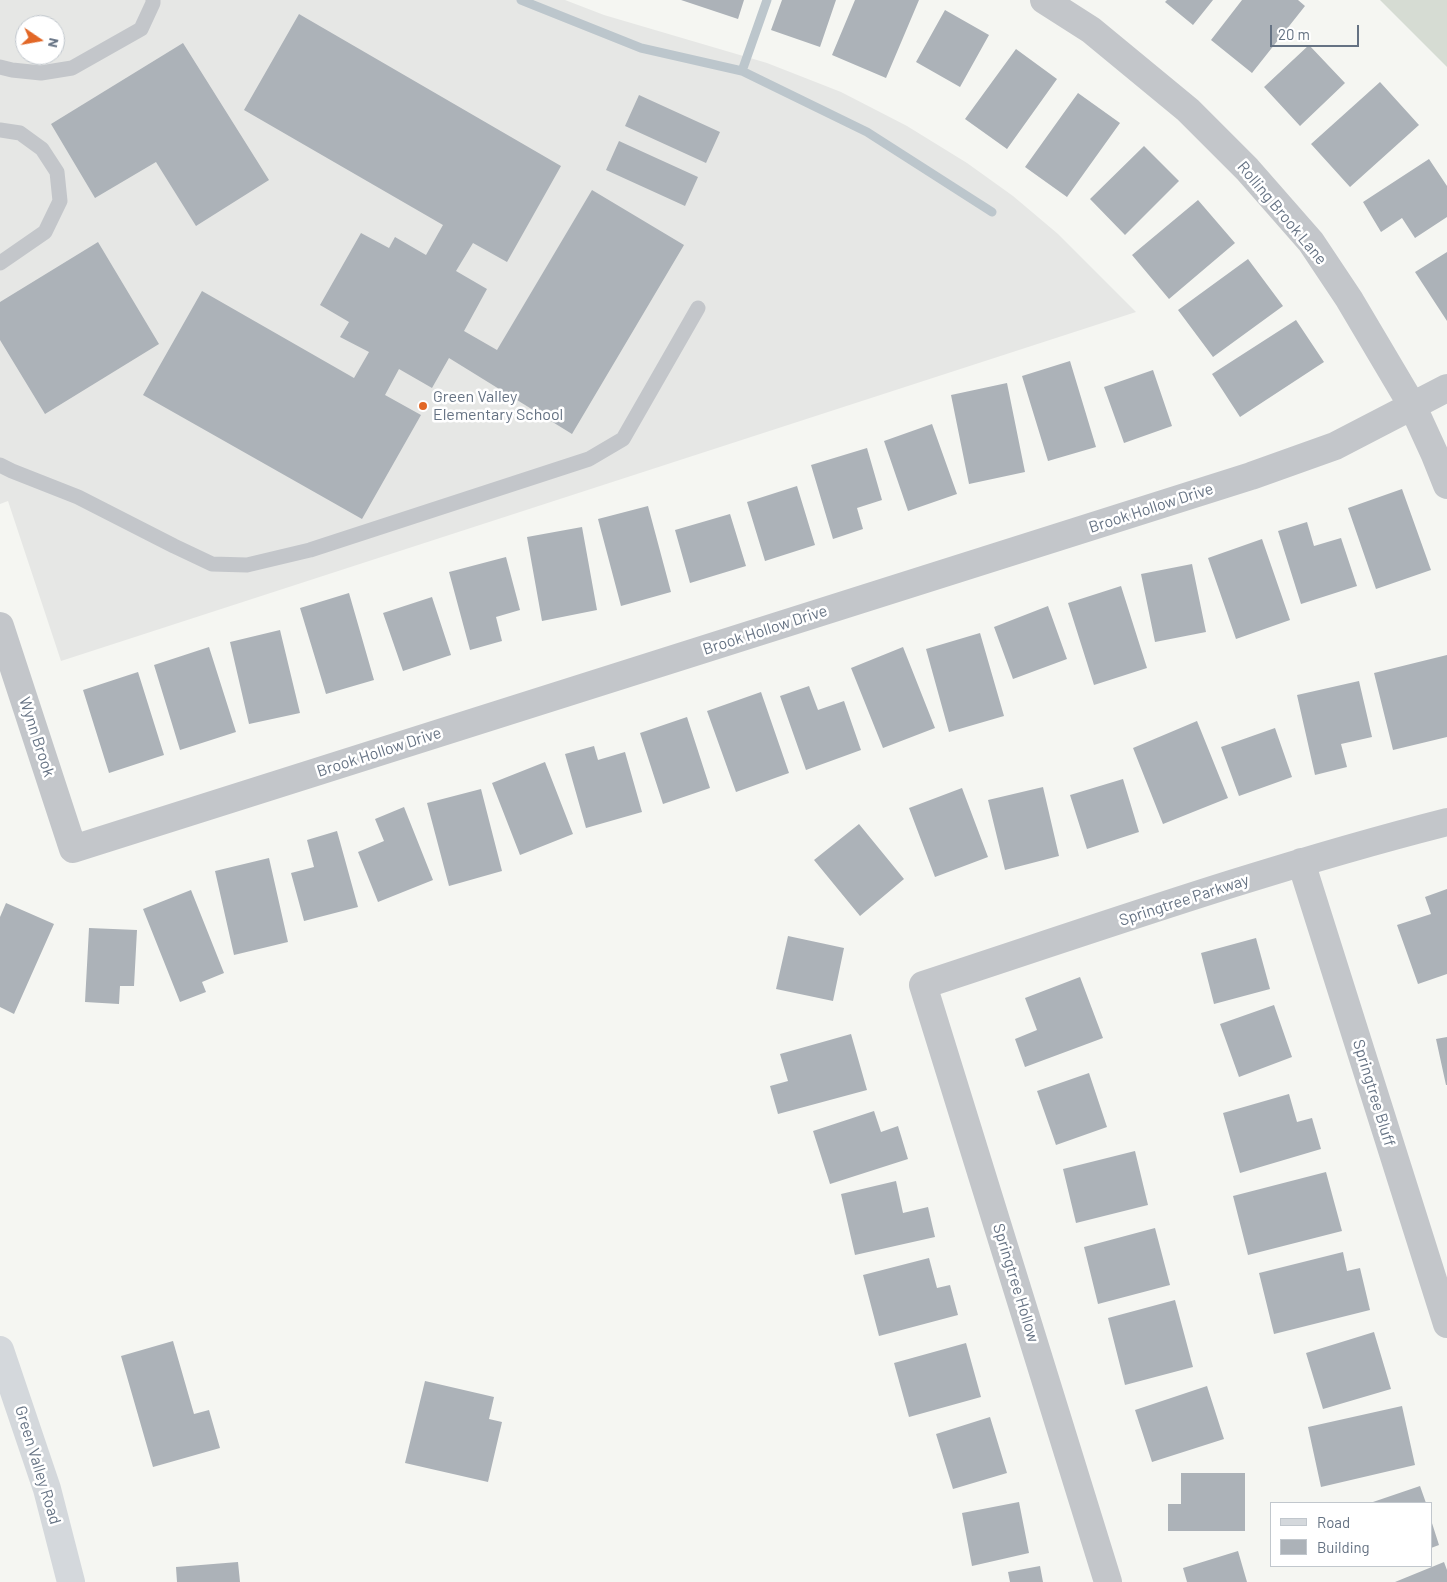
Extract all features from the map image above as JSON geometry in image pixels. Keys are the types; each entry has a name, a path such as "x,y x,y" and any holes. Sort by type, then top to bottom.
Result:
{"street":[{"name":"Rolling Brook Lane","path":"1044,0 1090,30 1181,104 1247,169 1311,242 1348,299 1412,407 1447,485"},
{"name":"Brook Hollow Drive","path":"73,849 1252,476 1335,446 1447,388"},
{"name":"Wynn Brook","path":"0,626 73,849"},
{"name":"Springtree Parkway","path":"924,985 1301,862 1366,842 1447,822"},
{"name":"Springtree Bluff","path":"1301,862 1447,1324"},
{"name":"Springtree Hollow","path":"924,985 1108,1582"},
{"name":"Green Valley Road","path":"0,1350 47,1489 70,1582"}],"lane":[{"path":"0,67 41,73 72,68 141,30 154,3 153,0"},
{"path":"0,130 20,133 42,149 57,172 60,201 45,232 0,263"},
{"path":"0,465 78,497 212,564 247,564 310,550 589,459 623,439 698,308"}],"shaded area":[{"name":"Green Valley Elementary School","path":"0,0 565,0 604,15 767,63 841,92 907,126 967,163 1013,196 1058,234 1136,312 61,661 8,501 0,504"},
{"path":"1380,0 1447,0 1447,67"}],"building":[{"path":"681,0 744,0 738,19"},
{"path":"782,0 836,0 820,47 771,30"},
{"path":"855,0 919,0 886,78 832,55"},
{"path":"1167,0 1213,0 1193,25 1165,2"},
{"path":"1242,0 1298,0 1305,6 1252,73 1211,40"},
{"path":"945,10 989,35 960,87 916,62"},
{"path":"299,14 561,166 507,262 473,243 456,271 487,289 464,331 497,350 592,190 684,245 572,434 449,358 432,388 399,369 385,395 421,415 362,519 143,395 202,291 354,378 369,352 340,337 349,322 320,305 361,233 389,248 395,237 426,255 443,225 244,110"},
{"path":"183,43 269,180 196,226 156,162 95,198 51,124"},
{"path":"1309,45 1345,83 1300,126 1264,87"},
{"path":"1016,49 1057,79 1007,149 965,119"},
{"path":"1380,82 1419,125 1350,187 1311,144"},
{"path":"1078,93 1120,123 1067,197 1025,167"},
{"path":"639,95 720,132 706,163 625,126"},
{"path":"619,141 698,177 685,206 606,170"},
{"path":"1144,146 1179,181 1125,235 1090,199"},
{"path":"1429,159 1447,186 1447,217 1415,238 1402,218 1381,232 1363,202"},
{"path":"1198,200 1235,243 1169,299 1132,255"},
{"path":"98,242 159,344 45,414 0,340 0,302"},
{"path":"1447,252 1447,321 1415,272"},
{"path":"1248,259 1283,306 1213,357 1178,310"},
{"path":"1296,320 1324,362 1240,417 1212,374"},
{"path":"1070,361 1096,447 1048,461 1022,376"},
{"path":"1153,370 1172,426 1124,443 1104,387"},
{"path":"1007,383 1025,472 969,484 951,395"},
{"path":"932,424 957,494 908,511 884,441"},
{"path":"867,448 882,500 857,508 863,529 833,539 811,465"},
{"path":"797,486 815,545 765,561 747,502"},
{"path":"1402,489 1431,570 1376,589 1348,508"},
{"path":"648,506 671,592 621,606 598,519"},
{"path":"730,514 746,566 690,583 675,530"},
{"path":"1307,522 1314,546 1341,538 1357,586 1301,604 1278,531"},
{"path":"582,527 597,610 542,621 527,537"},
{"path":"1262,539 1290,620 1236,639 1208,558"},
{"path":"506,557 520,610 496,617 502,641 470,650 449,572"},
{"path":"1192,564 1206,632 1155,642 1141,574"},
{"path":"1121,586 1147,668 1094,685 1068,603"},
{"path":"349,593 374,680 326,694 300,608"},
{"path":"432,597 451,655 403,671 383,613"},
{"path":"1048,606 1067,659 1013,679 994,627"},
{"path":"280,630 300,713 249,724 230,642"},
{"path":"980,633 1004,716 949,732 926,649"},
{"path":"209,647 236,732 180,750 154,665"},
{"path":"903,647 935,728 883,748 851,668"},
{"path":"1447,655 1447,737 1393,750 1374,673"},
{"path":"138,672 164,755 109,773 83,690"},
{"path":"1359,681 1372,737 1341,744 1347,767 1315,775 1297,695"},
{"path":"809,686 818,710 844,701 861,750 806,770 780,696"},
{"path":"761,692 789,773 736,792 707,711"},
{"path":"687,717 710,788 663,804 640,733"},
{"path":"1197,721 1228,798 1163,824 1133,748"},
{"path":"1275,728 1292,777 1239,796 1221,747"},
{"path":"594,746 598,760 625,752 642,812 586,828 565,754"},
{"path":"545,762 573,834 520,855 492,783"},
{"path":"1123,779 1139,832 1087,849 1070,795"},
{"path":"1043,787 1059,856 1005,870 988,800"},
{"path":"962,788 988,857 935,877 909,808"},
{"path":"481,789 502,871 449,886 427,803"},
{"path":"404,807 433,880 378,902 358,852 384,841 375,819"},
{"path":"859,824 904,879 860,916 814,860"},
{"path":"337,831 358,907 304,921 291,873 314,867 307,840"},
{"path":"269,858 288,942 234,955 215,871"},
{"path":"1447,889 1447,974 1418,984 1397,925 1431,914 1425,897"},
{"path":"191,890 224,973 202,982 206,992 180,1002 143,909"},
{"path":"6,903 54,924 14,1014 0,1007 0,917"},
{"path":"89,928 137,930 134,986 120,986 119,1004 85,1002"},
{"path":"788,936 844,948 833,1001 776,989"},
{"path":"1256,938 1270,989 1214,1004 1201,953"},
{"path":"1080,977 1103,1038 1025,1067 1015,1039 1037,1030 1025,998"},
{"path":"1274,1005 1292,1057 1239,1077 1220,1024"},
{"path":"851,1034 867,1090 778,1114 770,1086 788,1081 780,1054"},
{"path":"1447,1037 1447,1085 1446,1085 1436,1039"},
{"path":"1089,1073 1107,1127 1056,1145 1037,1091"},
{"path":"1289,1094 1297,1122 1312,1118 1321,1149 1240,1173 1223,1113"},
{"path":"874,1111 881,1132 898,1126 908,1159 830,1184 813,1131"},
{"path":"1135,1151 1148,1205 1076,1223 1063,1169"},
{"path":"1326,1172 1342,1231 1248,1255 1233,1196"},
{"path":"896,1181 903,1213 928,1207 935,1237 855,1255 841,1194"},
{"path":"1155,1228 1170,1285 1098,1304 1084,1247"},
{"path":"1343,1252 1347,1271 1360,1268 1370,1310 1274,1334 1259,1273"},
{"path":"929,1258 937,1288 950,1285 958,1315 879,1336 863,1275"},
{"path":"1175,1300 1193,1367 1125,1385 1108,1318"},
{"path":"1374,1332 1391,1389 1323,1409 1306,1353"},
{"path":"173,1341 194,1414 209,1410 220,1448 153,1467 121,1356"},
{"path":"966,1343 981,1397 909,1417 894,1363"},
{"path":"425,1381 494,1397 489,1419 502,1422 488,1482 405,1463"},
{"path":"1207,1386 1224,1439 1152,1462 1135,1410"},
{"path":"1402,1406 1415,1465 1321,1487 1308,1427"},
{"path":"990,1417 1007,1473 953,1489 936,1434"},
{"path":"1181,1473 1245,1473 1245,1531 1168,1531 1168,1504 1181,1504"},
{"path":"1420,1486 1426,1502 1373,1502"},
{"path":"1019,1502 1029,1553 972,1566 962,1513"},
{"path":"1432,1523 1439,1545 1432,1548"},
{"path":"1238,1551 1247,1582 1187,1582 1183,1568"},
{"path":"238,1562 240,1582 177,1582 176,1567"},
{"path":"1444,1562 1447,1570 1447,1582 1395,1582 1432,1567"},
{"path":"1040,1566 1043,1582 1010,1582 1008,1572"}],"waterway":[{"path":"521,0 641,48 742,71 867,132 992,212"},
{"path":"742,71 767,0"}],"place":[{"name":"Green Valley Elementary School","path":"423,406"}]}
